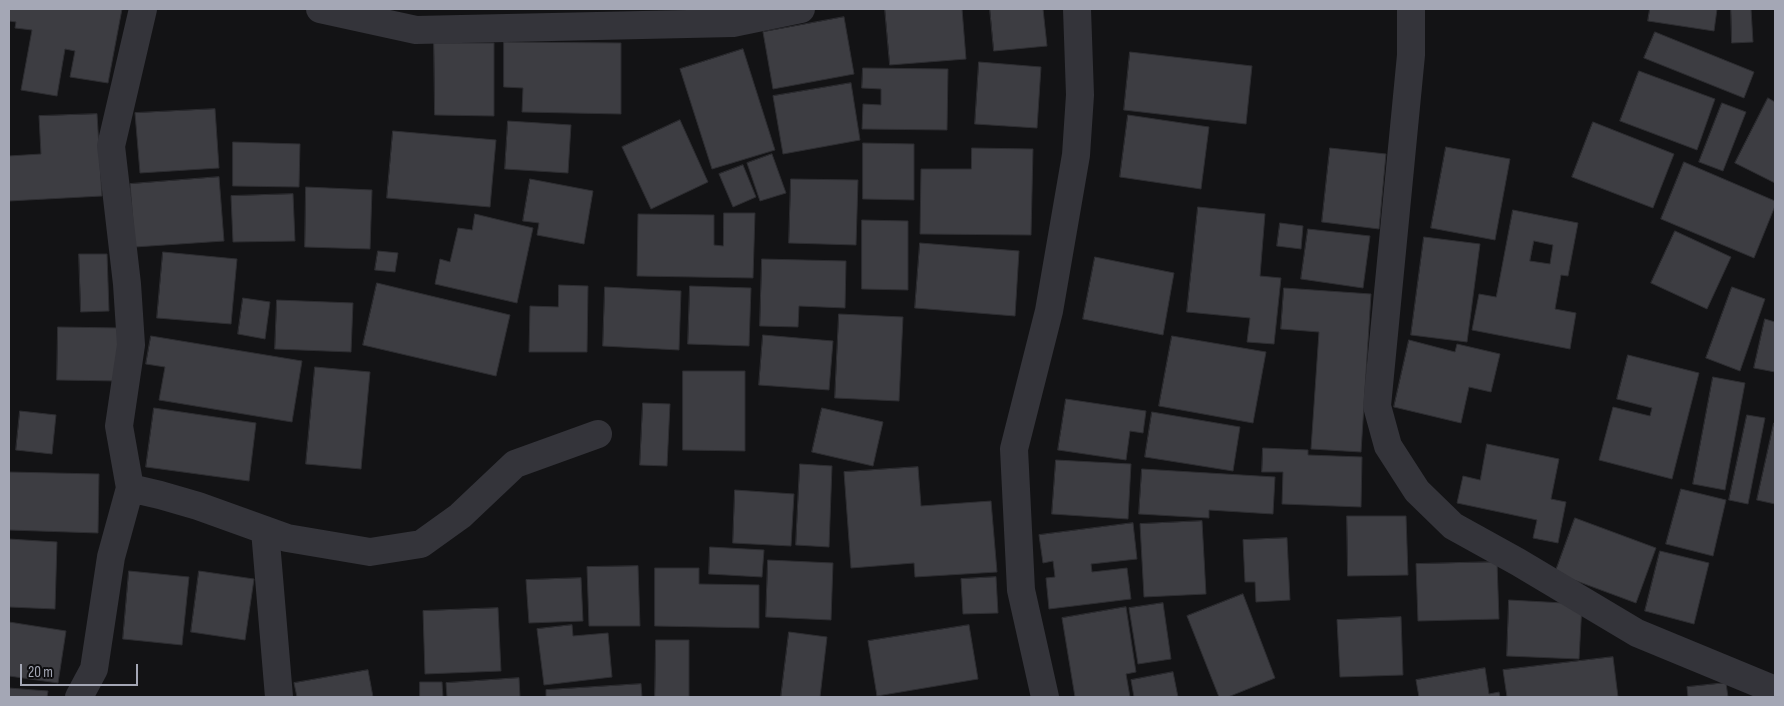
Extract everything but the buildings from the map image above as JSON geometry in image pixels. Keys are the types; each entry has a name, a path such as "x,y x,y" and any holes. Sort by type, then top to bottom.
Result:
{"street":[{"path":"79,697 94,668 111,557 130,488 119,426 131,345 127,284 111,146 144,9"},
{"path":"320,9 416,30 733,23 801,9"},
{"path":"1045,697 1021,590 1014,449 1049,311 1076,155 1080,95 1077,9"},
{"path":"1411,9 1411,55 1376,406 1388,446 1417,491 1453,526 1518,562 1637,634 1775,690"},
{"path":"130,488 160,494 198,506 287,538 370,552 421,544 460,516 516,464 598,434"},
{"path":"265,530 279,697"}]}
